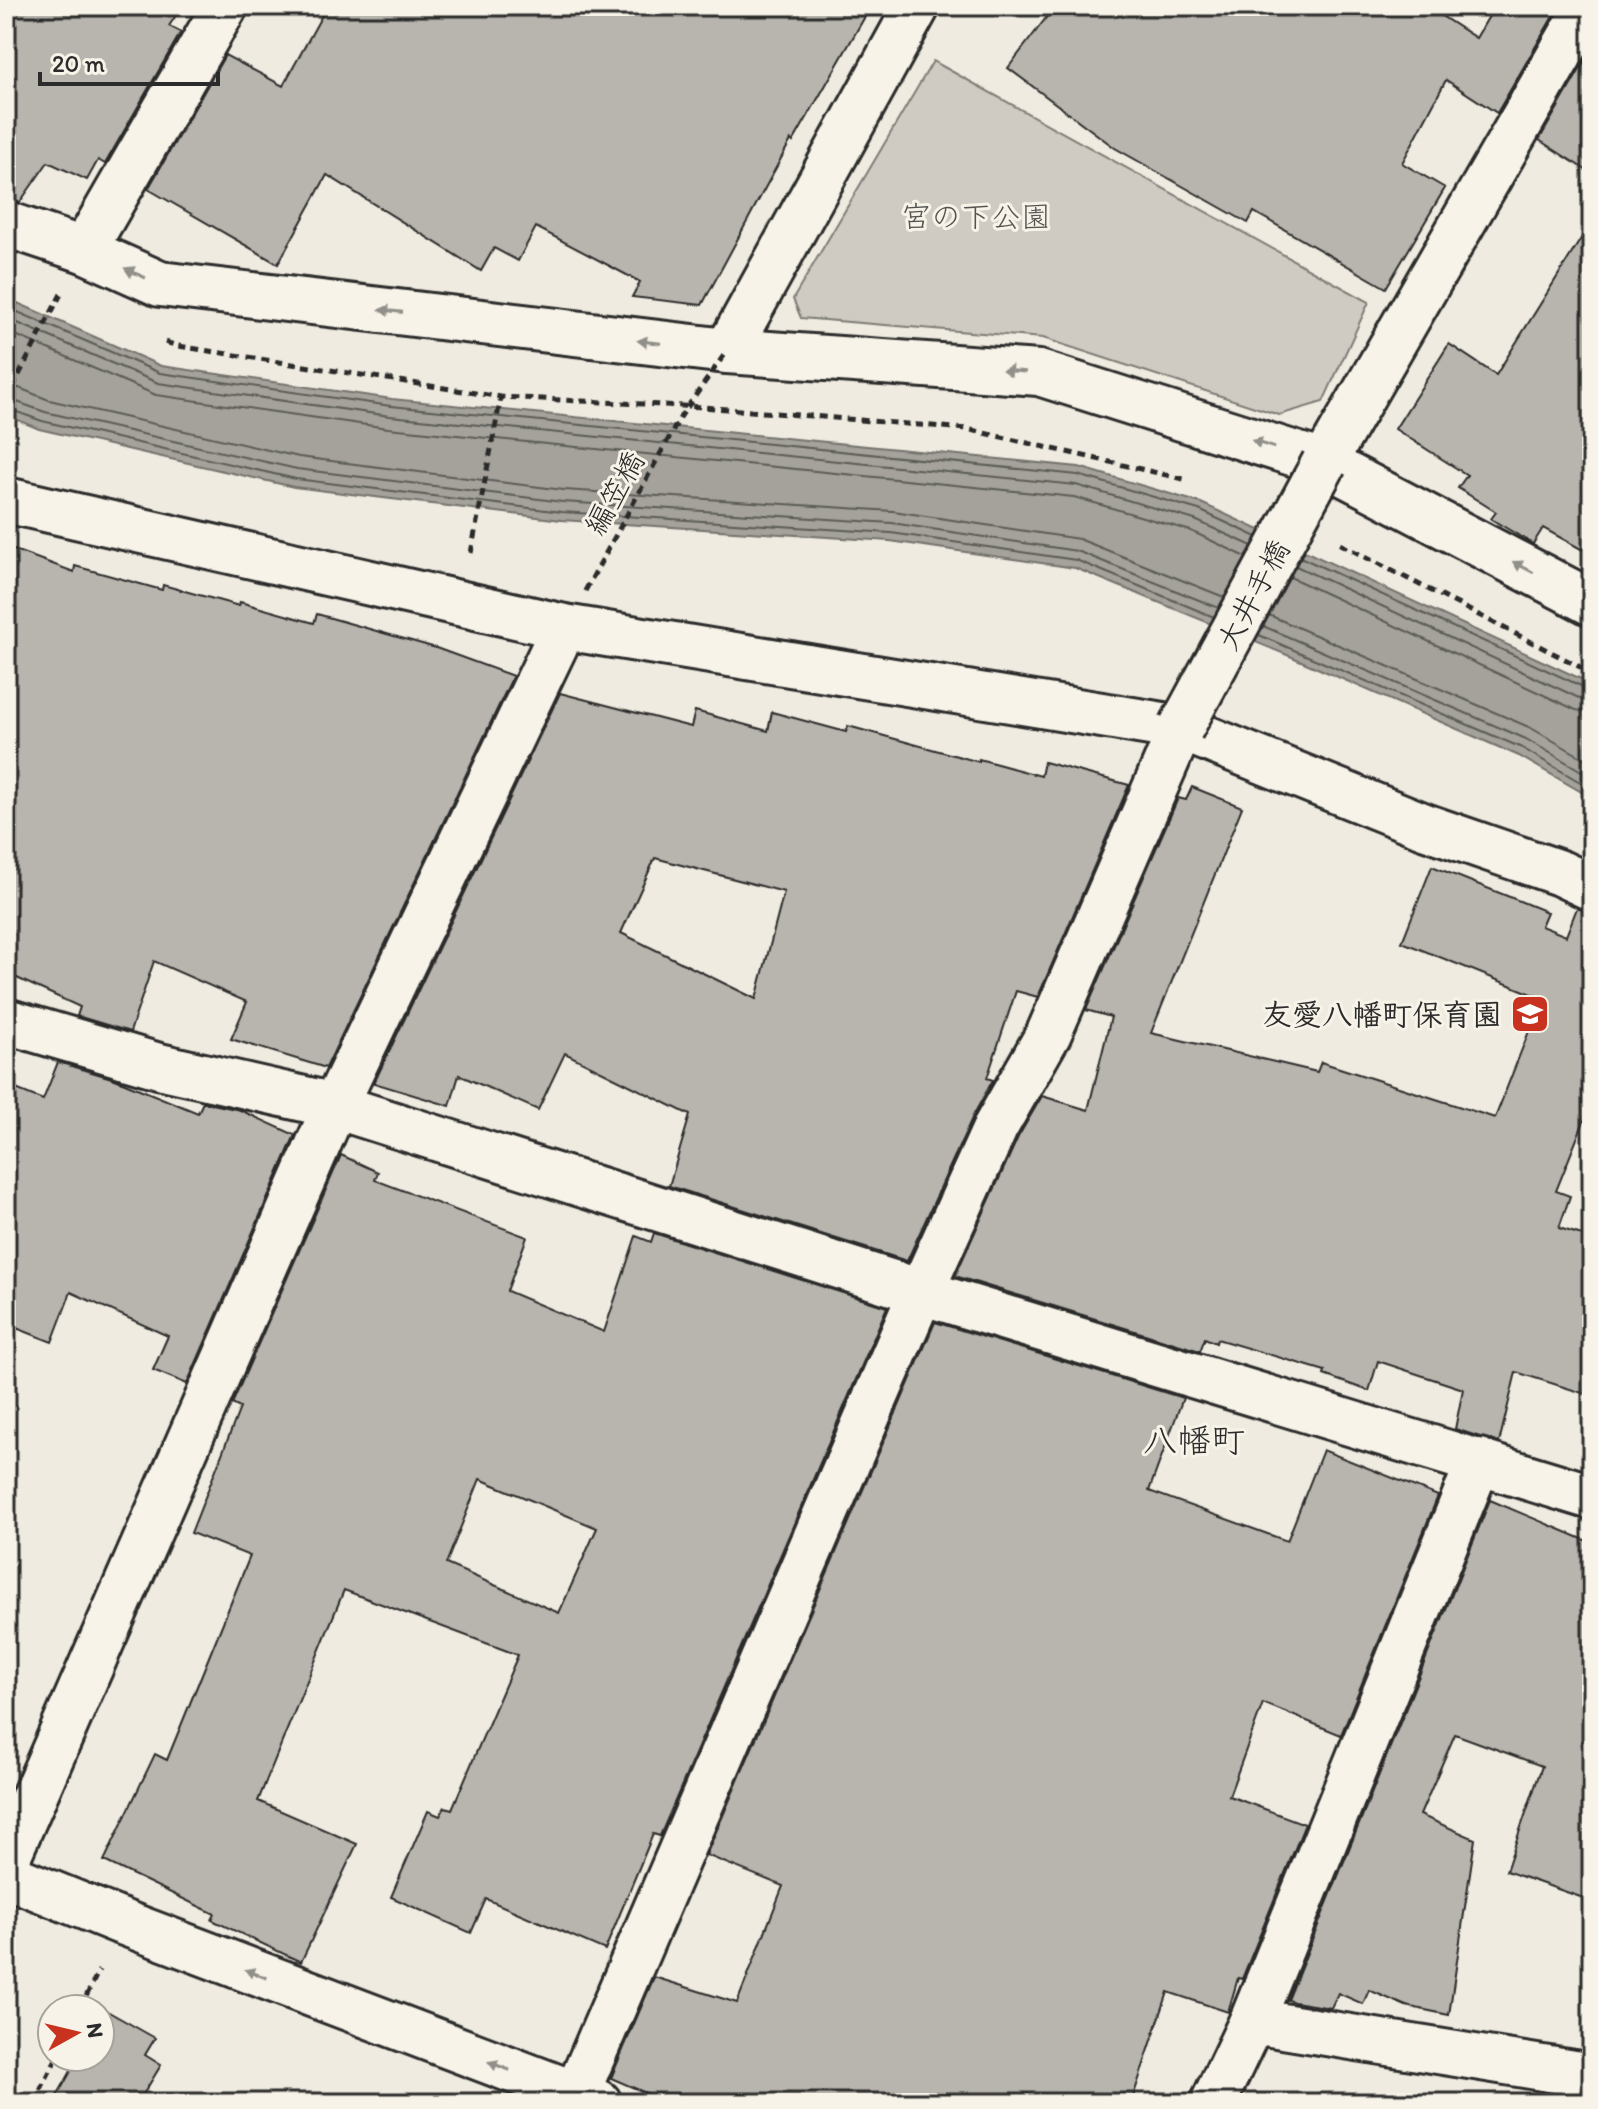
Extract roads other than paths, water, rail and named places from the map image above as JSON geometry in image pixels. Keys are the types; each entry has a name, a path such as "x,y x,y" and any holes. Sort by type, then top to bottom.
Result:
{"street":[{"path":"84,250 225,6"},
{"path":"727,351 917,6"},
{"name":"大井手橋","path":"587,2099 921,1292 996,1126 1049,1033 1181,728 1324,463 1588,6"},
{"path":"6,224 84,250 160,284 727,351 1039,373 1324,463 1592,603"},
{"path":"6,500 1181,728 1427,827 1560,873 1592,888"},
{"path":"6,1861 335,1106 574,609"},
{"path":"6,1021 159,1066 335,1106 921,1292 1592,1497"},
{"path":"1213,2103 1252,2021 1479,1461"},
{"path":"6,1875 587,2099"},
{"path":"1252,2021 1592,2076"}],"water":[{"path":"6,298 161,366 392,399 1079,467 1201,503 1592,684 1592,798 1519,756 1292,657 1075,568 890,541 561,520 294,487 39,429 6,415"}],"place":[{"name":"友愛八幡町保育園","path":"1530,1014"}],"district":[{"name":"八幡町","path":"1194,1440"}],"park label":[{"name":"宮の下公園","path":"976,216"}]}
